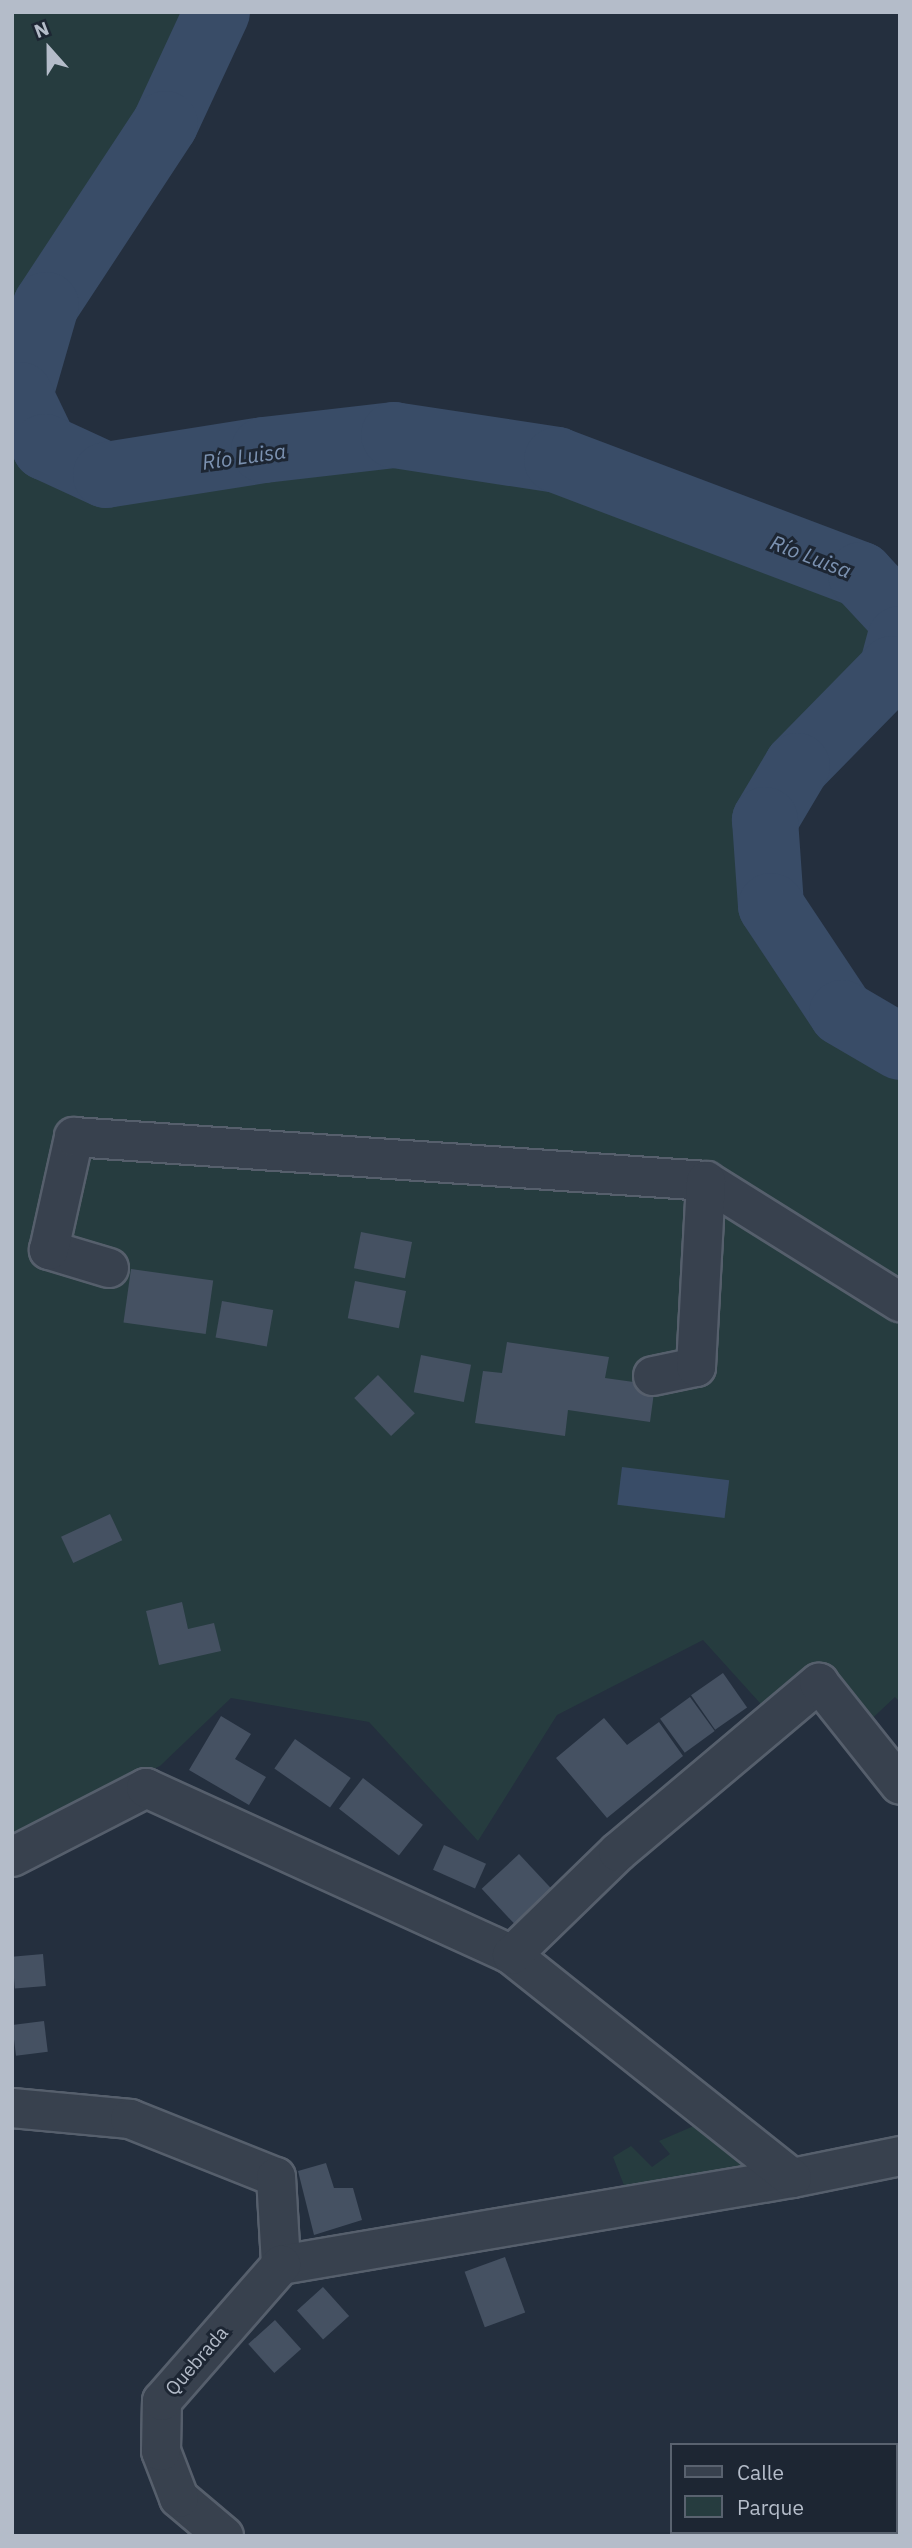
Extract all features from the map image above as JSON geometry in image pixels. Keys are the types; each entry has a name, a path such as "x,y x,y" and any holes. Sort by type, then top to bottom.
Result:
{"street":[{"path":"109,1268 49,1250 74,1137 706,1181 900,1302"},
{"path":"653,1376 696,1367 706,1181"},
{"path":"512,1955 618,1852 819,1683 900,1785"},
{"path":"12,1857 146,1788 512,1955 792,2178"},
{"path":"12,2108 130,2119 276,2177 281,2265 792,2178 900,2157"},
{"name":"Quebrada","path":"224,2536 179,2498 161,2451 162,2401 281,2265"}],"green space":[{"path":"12,12 202,12 156,114 30,305 12,369"},
{"path":"12,418 44,471 110,494 390,450 431,458 552,468 647,506 859,582 890,625 880,665 789,764 758,823 759,912 830,1020 900,1060 900,1702 895,1697 863,1727 820,1674 769,1713 703,1640 557,1715 478,1841 369,1722 231,1698 160,1766 12,1834"},
{"path":"696,2125 744,2166 625,2188 613,2157 631,2146 652,2167 670,2154 659,2141"}],"water":[{"path":"622,1467 729,1480 725,1518 617,1505"}],"building":[{"path":"361,1232 412,1242 405,1278 354,1268"},
{"path":"131,1269 213,1281 206,1334 123,1322"},
{"path":"355,1281 406,1291 399,1328 348,1318"},
{"path":"222,1301 273,1310 267,1346 216,1337"},
{"path":"507,1342 609,1357 605,1378 655,1385 650,1422 568,1410 565,1436 475,1423 483,1371 502,1373"},
{"path":"421,1355 471,1365 464,1402 414,1392"},
{"path":"378,1375 415,1413 391,1436 354,1398"},
{"path":"110,1514 122,1540 73,1563 61,1537"},
{"path":"182,1602 188,1629 214,1623 221,1651 159,1665 146,1611"},
{"path":"723,1673 747,1707 715,1730 691,1695"},
{"path":"690,1697 715,1731 685,1753 660,1719"},
{"path":"221,1716 251,1734 235,1759 266,1777 249,1805 189,1770"},
{"path":"604,1718 627,1745 659,1722 683,1756 607,1818 556,1758"},
{"path":"295,1739 351,1778 330,1807 274,1768"},
{"path":"363,1778 423,1825 399,1856 339,1809"},
{"path":"444,1845 486,1864 475,1888 433,1870"},
{"path":"519,1854 553,1891 516,1925 482,1889"},
{"path":"43,1954 46,1986 15,1989 12,1957"},
{"path":"44,2021 48,2052 16,2056 12,2025"},
{"path":"326,2163 334,2188 353,2188 362,2220 314,2235 298,2171"},
{"path":"505,2257 525,2312 485,2327 465,2272"},
{"path":"323,2287 349,2316 323,2339 297,2310"},
{"path":"275,2320 301,2349 274,2373 248,2344"}],"waterway":[{"name":"Río Luisa","path":"217,12 165,124 46,305 20,395 45,447 106,475 264,450 394,435 557,460 861,575 900,617"},
{"name":"Río Luisa","path":"900,639 892,669 797,766 765,820 771,906 842,1013 900,1047"}]}
